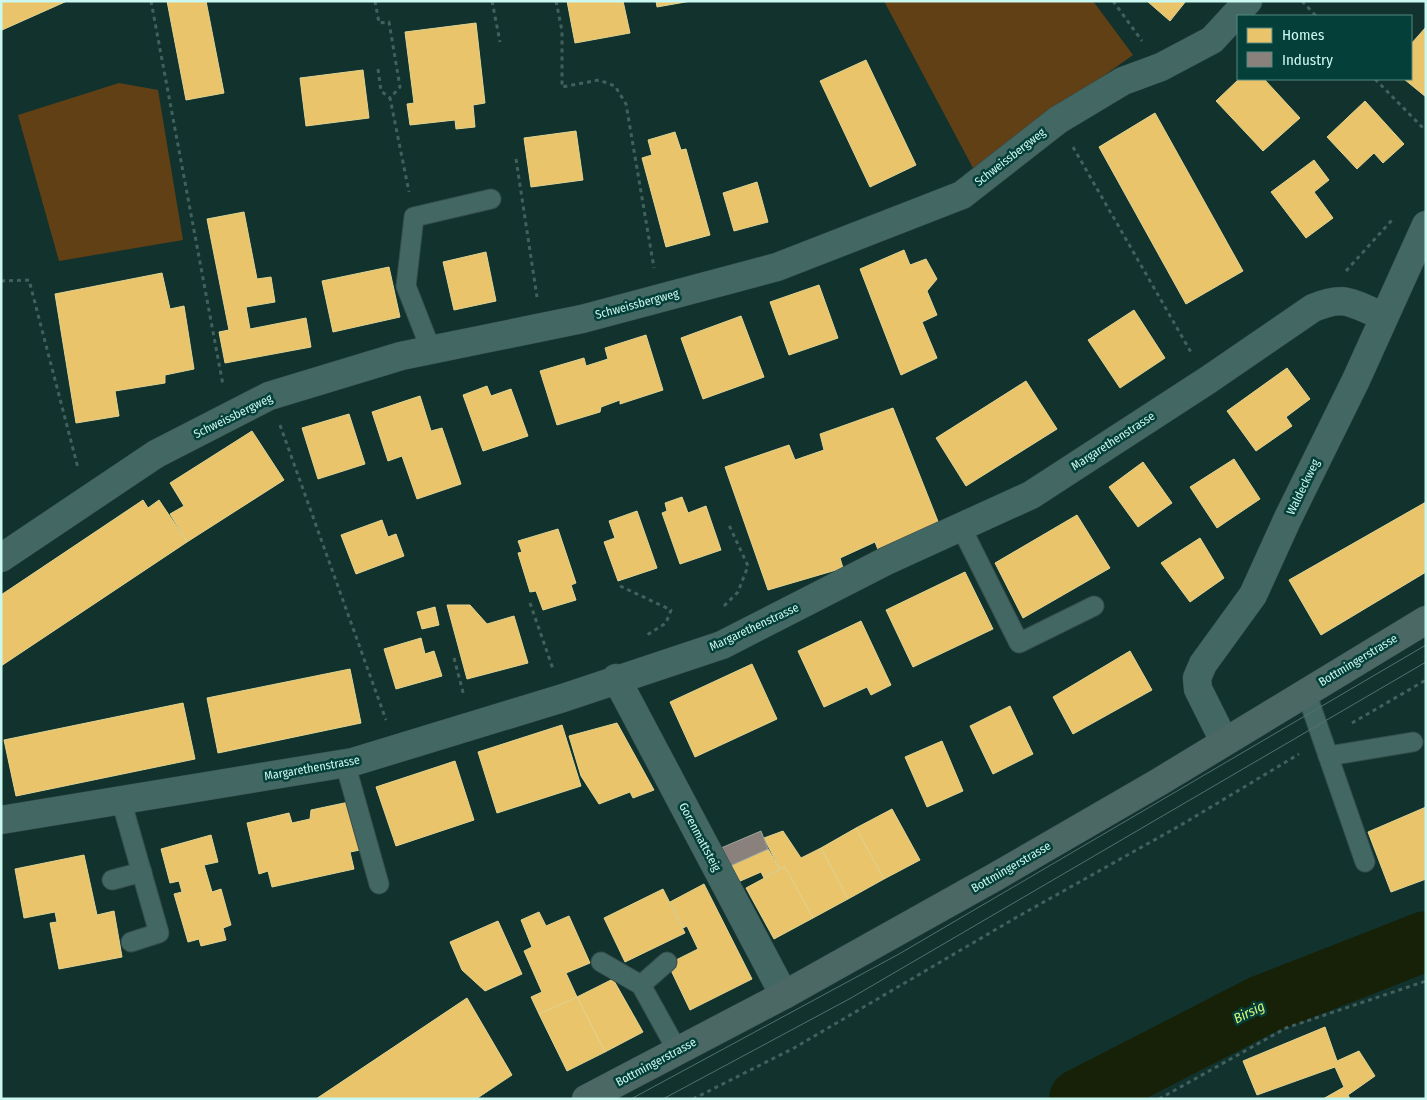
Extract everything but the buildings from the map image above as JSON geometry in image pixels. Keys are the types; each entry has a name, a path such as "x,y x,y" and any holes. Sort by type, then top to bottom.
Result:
{"main road":[{"name":"Bottmingerstrasse","path":"586,1099 784,995 1021,862 1159,782 1426,620"}],"street":[{"name":"Schweissbergweg","path":"1,558 156,454 270,396 401,356 541,327 777,267 962,195 1058,120 1123,81 1161,66 1212,40 1248,1"},
{"name":"Waldeckweg","path":"1224,741 1198,689 1197,678 1203,664 1253,596 1288,518 1356,380 1383,316 1426,225"},
{"name":"Margarethenstrasse","path":"1,820 346,763 563,698 616,678 722,645 886,561 1031,495 1208,380 1312,308 1331,300 1342,300 1383,316"},
{"name":"Gorenmattsteig","path":"616,678 784,995"}],"lane":[{"path":"431,350 406,286 414,217 491,199"},
{"path":"961,527 1019,643 1094,606"},
{"path":"1306,692 1365,862"},
{"path":"1326,748 1413,742"},
{"path":"346,763 379,884"},
{"path":"121,800 159,933 130,942"},
{"path":"112,880 142,872"},
{"path":"601,962 641,985 677,1050"},
{"path":"641,985 667,962"}],"path":[{"path":"151,1 229,418"},
{"path":"376,1 379,22 389,22 400,87 390,98"},
{"path":"492,1 500,42"},
{"path":"556,1 562,31 562,87 599,80 615,86 626,104 660,298"},
{"path":"1113,1 1161,66"},
{"path":"1302,1 1315,15"},
{"path":"378,69 381,91 390,98 414,217"},
{"path":"1376,80 1426,130"},
{"path":"1058,120 1208,380"},
{"path":"516,159 541,327"},
{"path":"1345,272 1397,215"},
{"path":"1,281 29,280 86,501"},
{"path":"270,396 396,749"},
{"path":"703,651 713,618 738,592 748,566 728,525"},
{"path":"620,586 671,610 666,623 643,637 652,667"},
{"path":"530,603 563,698"},
{"path":"454,658 472,725"},
{"path":"694,1099 794,1048 1017,917 1181,825 1326,748 1426,680"},
{"path":"1159,1099 1286,1028 1426,981"}],"shaded area":[{"path":"884,1 1093,1 1133,55 973,168"},
{"path":"119,83 158,90 183,240 59,261 18,115"}],"waterway":[{"name":"Birsig","path":"1079,1099 1262,1005 1426,941"}],"tram line":[{"path":"631,1099 899,954 1426,645"},
{"path":"663,1099 851,998 1426,662"}]}
